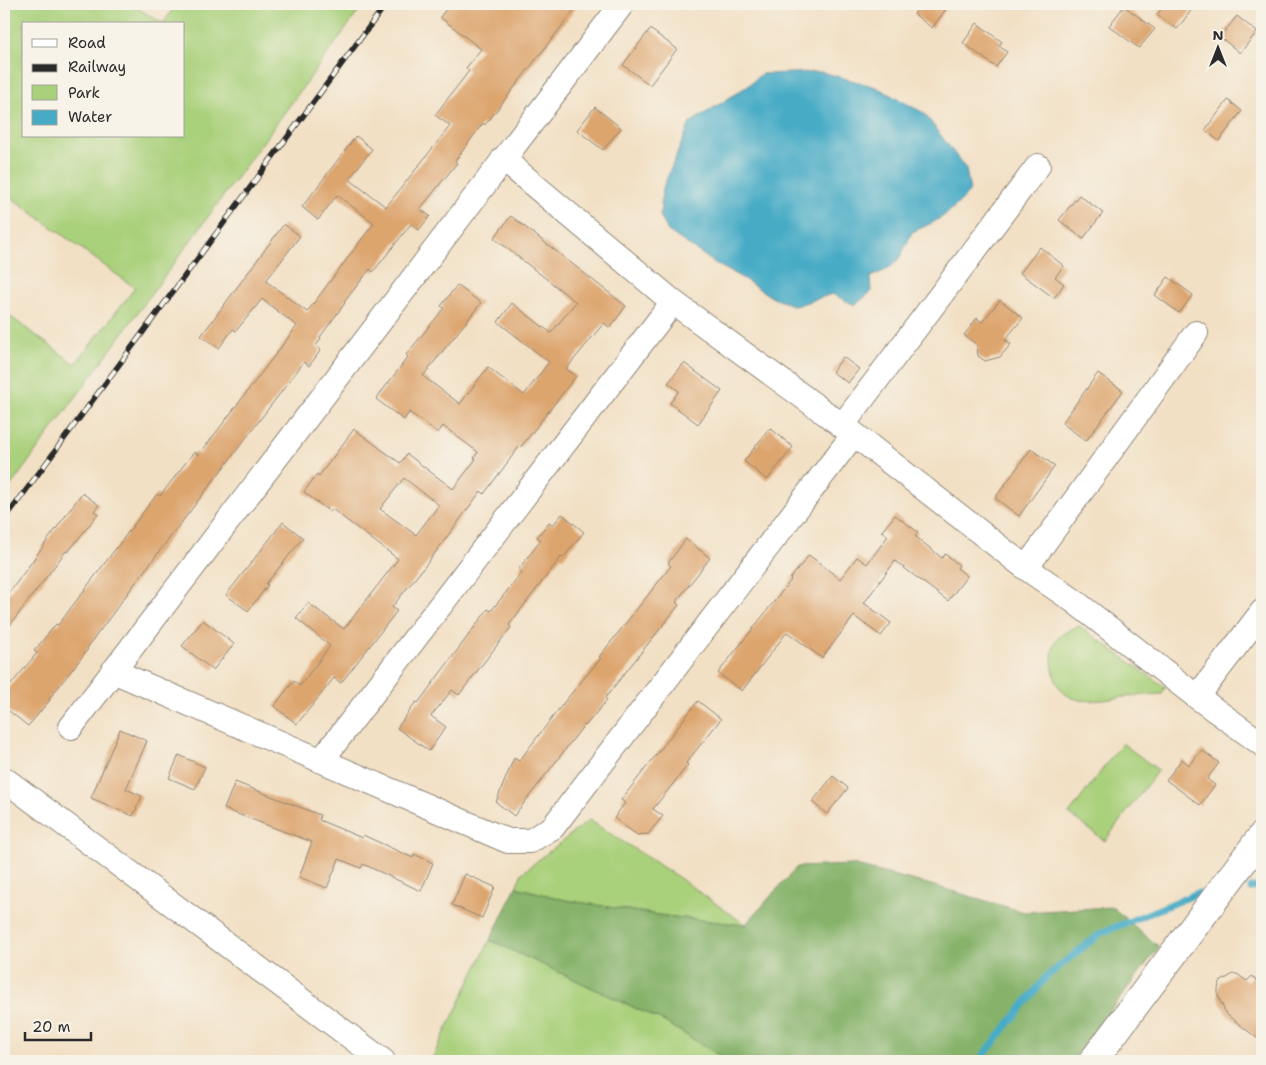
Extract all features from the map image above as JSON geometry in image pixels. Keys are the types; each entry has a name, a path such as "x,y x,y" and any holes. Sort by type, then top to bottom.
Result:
{"street":[{"path":"71,727 622,4"},
{"path":"503,160 673,302 848,430 1026,568 1074,601 1197,697 1262,744"},
{"path":"113,671 508,841 530,841 553,827 848,430 1038,166"},
{"path":"321,760 673,302"},
{"path":"1026,568 1196,333"},
{"path":"1197,697 1262,612"},
{"path":"4,778 383,1061"},
{"path":"1093,1061 1262,836"}],"green space":[{"path":"11,4 130,4 161,22 22,22 22,138 185,138 185,22 164,22 177,4 364,4 4,495 4,312 75,364 135,288 4,192 4,13"},
{"path":"1079,626 1165,687 1162,694 1085,700 1065,694 1054,674 1052,651 1059,637"},
{"path":"1122,743 1158,770 1105,841 1069,814"},
{"path":"589,820 678,877 746,925 665,916 565,900 516,887 522,873"},
{"path":"852,865 931,885 1024,912 1112,907 1159,947 1072,1061 728,1061 665,1022 490,940 516,887 565,900 665,916 745,925 797,867"},
{"path":"490,940 665,1022 728,1061 431,1061"}],"water":[{"path":"822,72 876,87 924,113 966,169 970,191 944,216 912,232 901,255 893,265 870,277 871,292 855,305 832,294 795,306 773,298 718,265 668,231 660,216 662,190 690,123 749,85 761,74"}],"building":[{"path":"450,4 579,4 485,125 483,123 455,161 457,163 420,209 430,216 419,230 411,224 373,272 370,269 320,337 316,346 321,350 309,366 304,362 136,582 50,700 28,726 4,707 4,693 37,653 34,651 56,624 58,625 157,494 160,496 194,452 199,455 297,326 262,299 236,331 233,329 219,348 201,336 284,224 300,236 266,281 307,312 374,223 337,195 318,220 302,207 356,136 372,149 349,179 386,207 450,126 435,115 469,71 466,68 481,49 440,17"},
{"path":"921,4 950,4 932,28 914,14"},
{"path":"1165,4 1196,4 1177,29 1157,15"},
{"path":"1124,6 1155,29 1139,48 1109,26"},
{"path":"1237,16 1257,32 1240,53 1220,37"},
{"path":"977,23 1002,42 999,46 1007,52 996,67 963,43"},
{"path":"650,29 677,49 650,85 623,65"},
{"path":"1228,100 1242,111 1219,141 1205,130"},
{"path":"595,107 621,128 603,150 577,130"},
{"path":"1079,195 1103,213 1083,239 1059,220"},
{"path":"511,216 626,306 610,328 604,323 566,369 576,376 484,494 481,491 392,607 397,611 341,683 334,678 297,724 274,706 294,681 300,686 330,646 296,618 308,603 344,629 398,559 332,509 330,512 304,492 317,474 319,476 354,429 400,463 407,454 453,489 476,459 474,458 478,452 443,426 438,433 409,412 404,420 376,399 408,357 406,355 444,308 441,306 457,285 481,303 423,376 460,404 488,367 524,395 549,362 498,322 512,303 551,333 576,302 494,238","holes":["404,478 439,505 416,535 380,509"]},
{"path":"1040,247 1064,266 1055,277 1064,284 1054,298 1020,273"},
{"path":"1168,277 1193,295 1179,313 1155,295"},
{"path":"1000,300 1023,318 1005,340 1011,344 1000,357 985,361 978,356 977,345 964,335 977,318 982,322"},
{"path":"843,357 859,369 848,383 832,372"},
{"path":"684,363 722,391 698,424 670,403 679,391 668,383"},
{"path":"1098,373 1123,391 1086,441 1062,423"},
{"path":"770,428 793,447 767,480 744,461"},
{"path":"1031,449 1055,466 1019,516 995,498"},
{"path":"82,493 99,505 94,511 98,514 68,552 66,551 4,633 4,600"},
{"path":"562,514 584,532 563,558 561,557 459,695 452,690 431,716 446,727 429,751 397,728 488,609 491,611 522,572 518,570 541,540 537,537 549,522 553,525"},
{"path":"895,515 918,532 915,536 942,558 945,554 959,565 957,568 967,576 948,601 895,561 864,603 891,623 881,636 854,616 822,658 787,632 742,691 718,673 809,555 840,579 857,557 867,564 888,536 882,531"},
{"path":"283,522 303,538 266,584 268,585 248,611 226,595"},
{"path":"686,539 710,558 676,602 679,605 605,698 607,700 584,725 514,816 496,802 514,758 519,761 601,658 599,657 671,566 668,563"},
{"path":"203,620 234,644 213,670 182,646"},
{"path":"698,701 721,719 653,809 663,816 648,834 637,835 614,818 625,803 621,800"},
{"path":"120,729 147,741 126,789 142,796 133,816 91,798"},
{"path":"1202,750 1219,763 1207,779 1215,785 1200,805 1166,780 1182,759 1189,765"},
{"path":"179,755 205,767 195,789 169,778"},
{"path":"833,776 848,788 827,814 812,802"},
{"path":"235,782 320,815 319,820 362,838 363,835 413,858 414,854 433,863 421,891 363,864 361,868 339,859 327,888 299,877 312,842 224,809"},
{"path":"465,874 495,887 482,918 452,905"},
{"path":"1233,974 1237,974 1247,981 1252,976 1262,984 1262,1042 1226,1014 1218,996 1220,982"}],"waterway":[{"path":"1251,888 1262,886"},
{"path":"979,1061 1046,977 1101,933 1198,893"}],"railway":[{"path":"4,520 386,4"}]}
